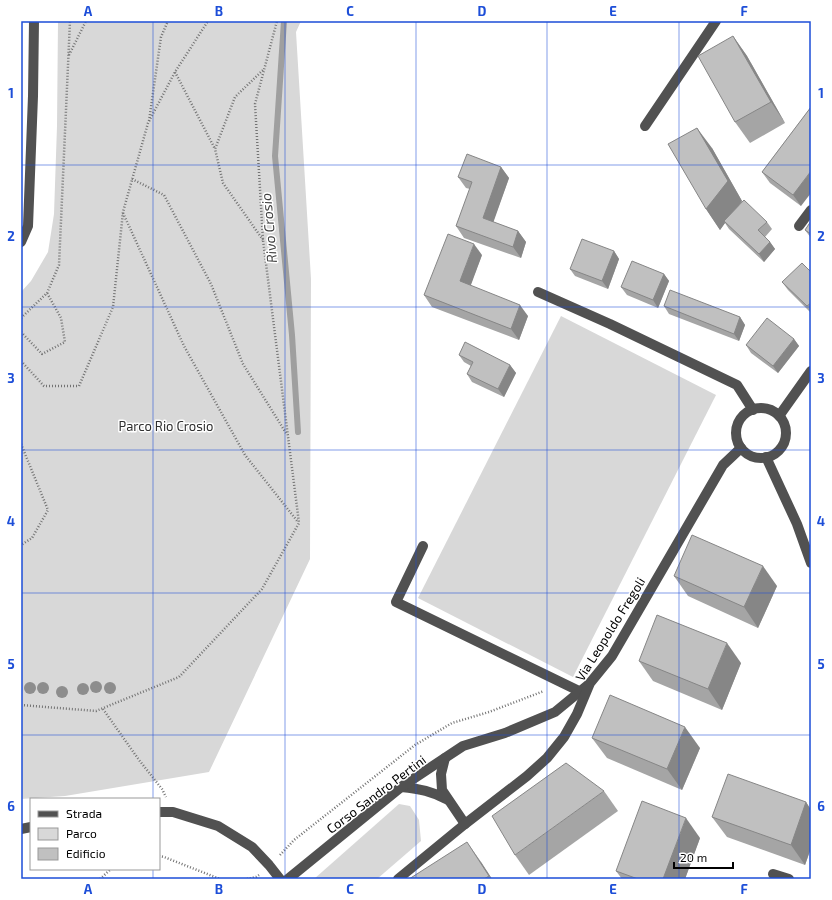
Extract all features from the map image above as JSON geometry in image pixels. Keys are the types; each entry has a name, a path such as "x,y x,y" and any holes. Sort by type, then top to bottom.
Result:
{"street":[{"path":"21,242 28,226 34,21"},
{"path":"645,126 716,21"},
{"path":"799,226 811,210"},
{"path":"538,292 610,324 737,385 753,410"},
{"path":"779,416 811,371"},
{"path":"760,408 767,409 779,416 784,422 786,437 779,450 773,455 759,458 746,453 741,448 736,433 737,426 746,413 760,408"},
{"name":"Via Leopoldo Fregoli","path":"398,879 527,776 547,758 564,737 577,714 590,683 612,656 724,465 741,448"},
{"path":"766,457 796,520 811,563"},
{"path":"423,546 396,602 580,691"},
{"name":"Corso Sandro Pertini","path":"288,879 401,788 463,746 505,732 555,712 590,683"},
{"path":"445,758 441,774 442,790 465,824"},
{"path":"401,788 419,789 431,792 450,801"},
{"path":"160,812 173,812 218,826 252,847 280,879"},
{"path":"773,874 789,879"}],"path":[{"path":"21,318 47,293 59,265 64,186 70,21"},
{"path":"68,57 86,21"},
{"path":"21,361 44,386 79,386 113,307 123,212 148,123 161,37 168,21"},
{"path":"148,123 175,72 208,21"},
{"path":"21,705 96,711 178,677 262,588 299,522 263,240 255,104 277,21"},
{"path":"215,149 235,97 264,70"},
{"path":"175,72 215,149 222,183 263,240"},
{"path":"132,179 164,195 211,284 243,364 288,435"},
{"path":"123,212 184,346 245,455 299,522"},
{"path":"21,332 42,354 65,342 61,318 47,293"},
{"path":"21,444 48,510 32,538 21,545"},
{"path":"103,708 139,760 162,788 173,812"},
{"path":"160,856 220,879"},
{"path":"100,879 110,870"}],"green space":[{"name":"Parco Rio Crosio","path":"58,21 301,21 296,32 311,279 310,559 209,772 65,796 21,799 21,292 31,281 48,252 54,214"},
{"path":"561,316 716,395 573,677 418,598"},
{"path":"399,804 410,806 419,820 421,841 377,879 314,879"}],"building":[{"path":"733,36 771,102 735,122 698,56"},
{"path":"811,107 811,171 793,195 762,172"},
{"path":"697,128 728,181 706,209 668,144"},
{"path":"467,154 501,167 483,218 518,231 513,247 456,226 472,182 458,177"},
{"path":"744,200 767,222 758,230 770,242 759,254 724,221"},
{"path":"811,221 811,234 805,230"},
{"path":"448,234 474,244 460,281 520,305 511,329 424,295"},
{"path":"582,239 614,251 602,281 570,269"},
{"path":"632,261 664,274 653,300 621,287"},
{"path":"802,263 811,272 811,303 807,306 782,282"},
{"path":"670,290 740,317 734,334 664,306"},
{"path":"767,318 794,339 773,366 746,345"},
{"path":"465,342 510,365 498,389 467,374 473,362 459,355"},
{"path":"692,535 763,566 744,607 674,576"},
{"path":"657,615 727,643 708,689 639,661"},
{"path":"610,695 685,727 667,769 592,738"},
{"path":"566,763 604,791 515,855 492,816"},
{"path":"728,774 806,802 791,845 712,817"},
{"path":"642,801 686,818 663,879 638,879 616,871"},
{"path":"467,842 489,876 484,879 409,879"}],"waterway":[{"name":"Rivo Crosio","path":"284,21 275,156 292,335 298,432"}]}
